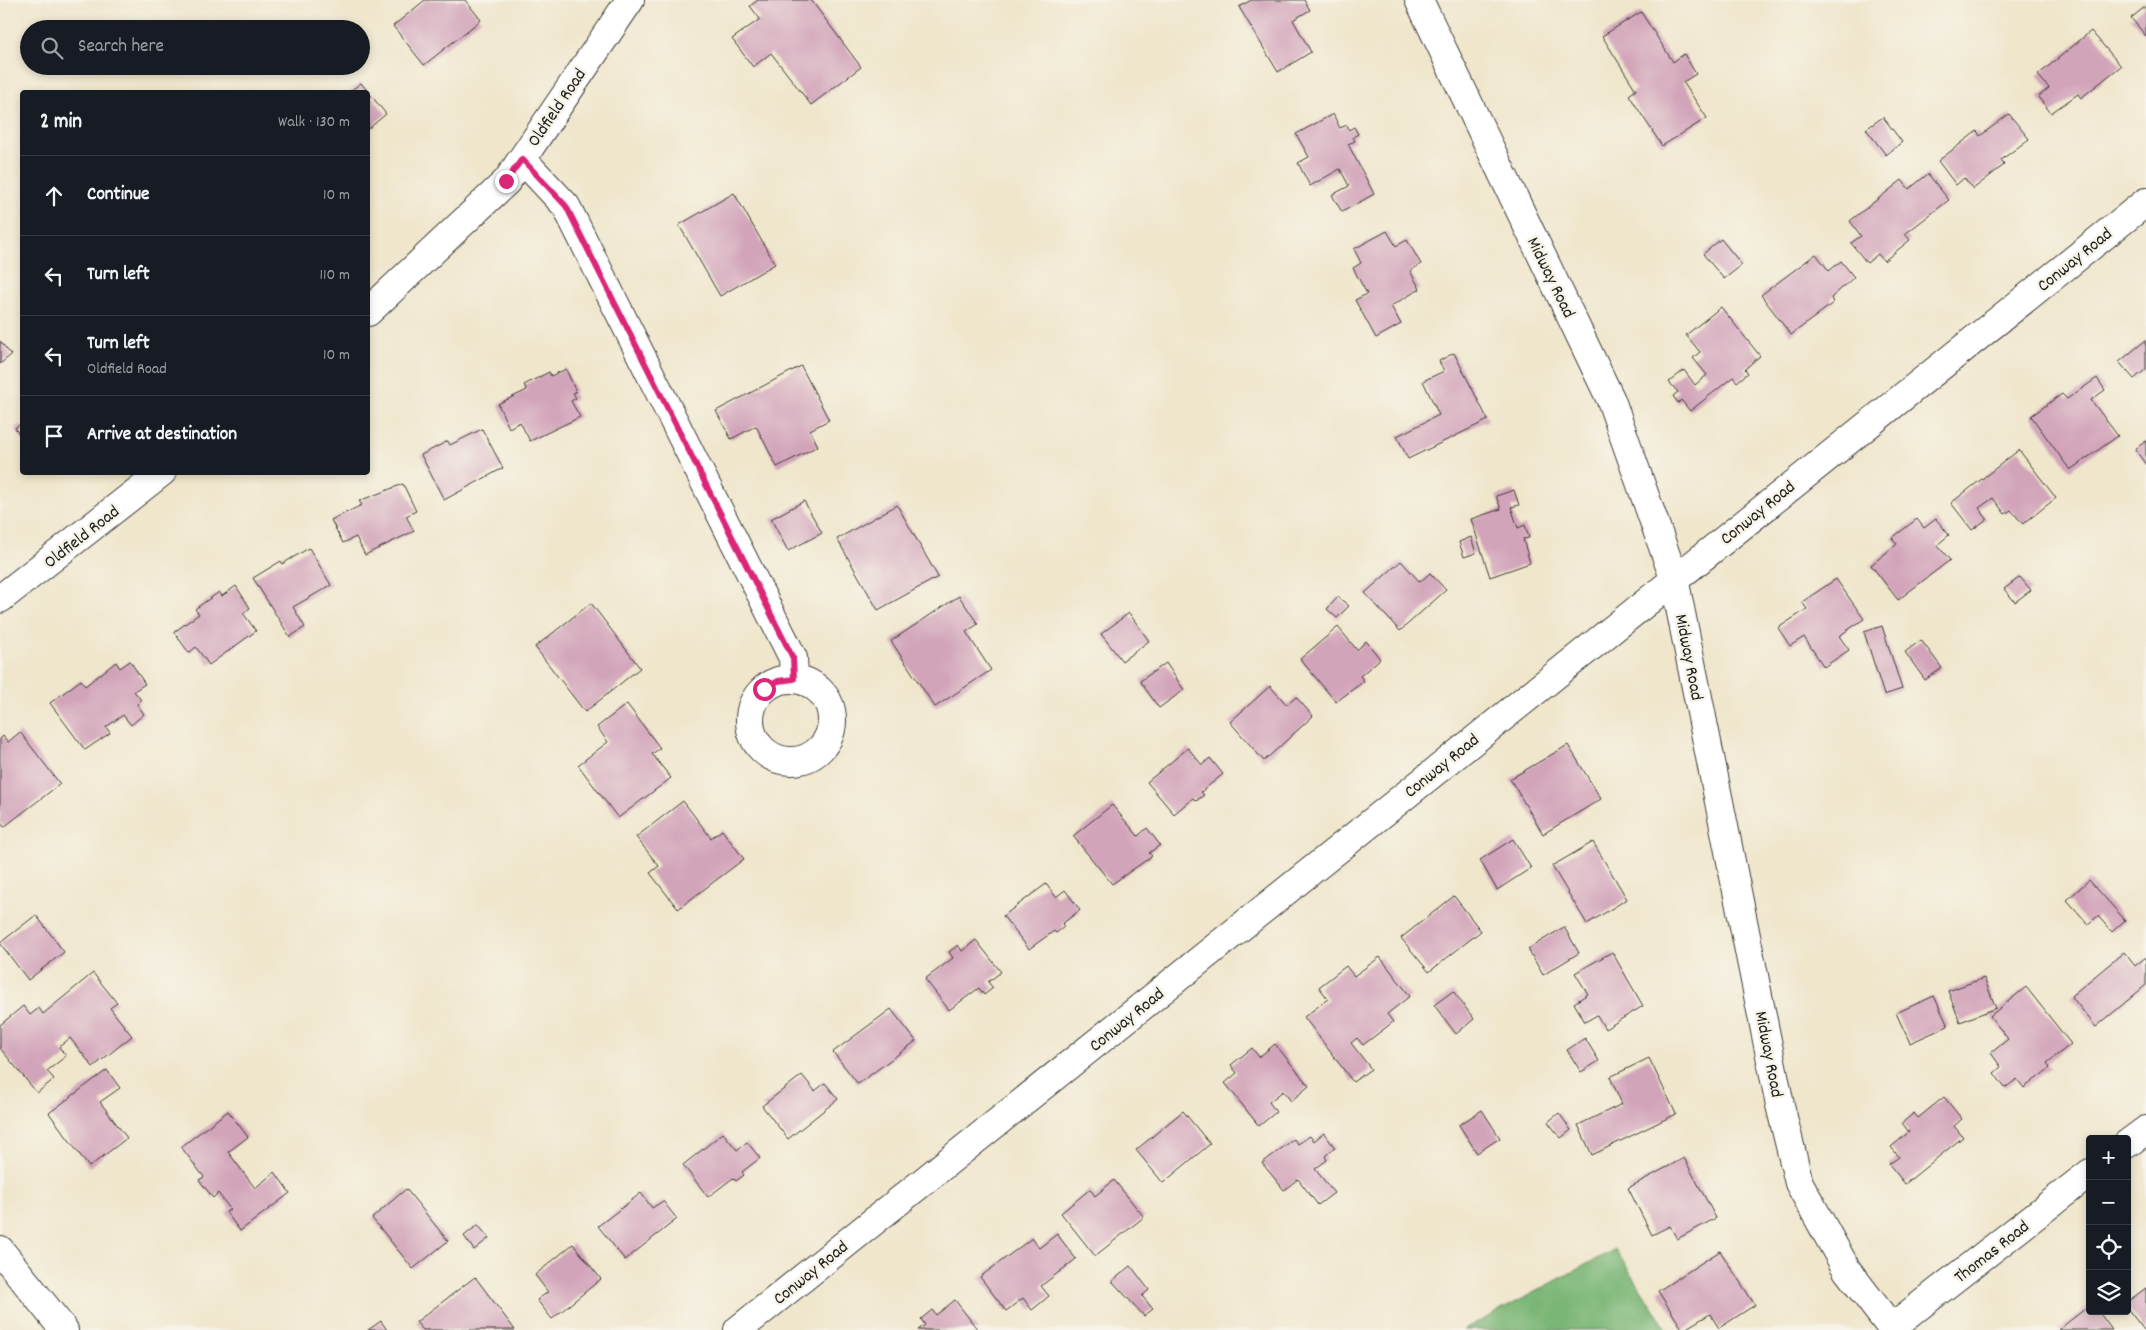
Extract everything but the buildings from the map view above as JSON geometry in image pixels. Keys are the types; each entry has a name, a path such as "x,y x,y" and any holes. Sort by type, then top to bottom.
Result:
{"street":[{"name":"Oldfield Road","path":"370,310 506,181 630,0"},
{"name":"Midway Road","path":"1419,0 1611,400 1674,578 1780,1105 1799,1183 1847,1270 1892,1329"},
{"path":"522,159 566,206 793,658 794,679"},
{"name":"Conway Road","path":"738,1330 1674,578 2146,202"},
{"name":"Oldfield Road","path":"3,591 158,475"},
{"path":"2131,1141 2146,1130"},
{"name":"Thomas Road","path":"1892,1329 2086,1176"},
{"path":"0,1250 64,1330"}],"green space":[{"path":"1615,1249 1668,1330 1464,1330"}],"route":[{"path":"506,181 522,159 566,206 793,658 794,679 778,681 764,689"}]}
